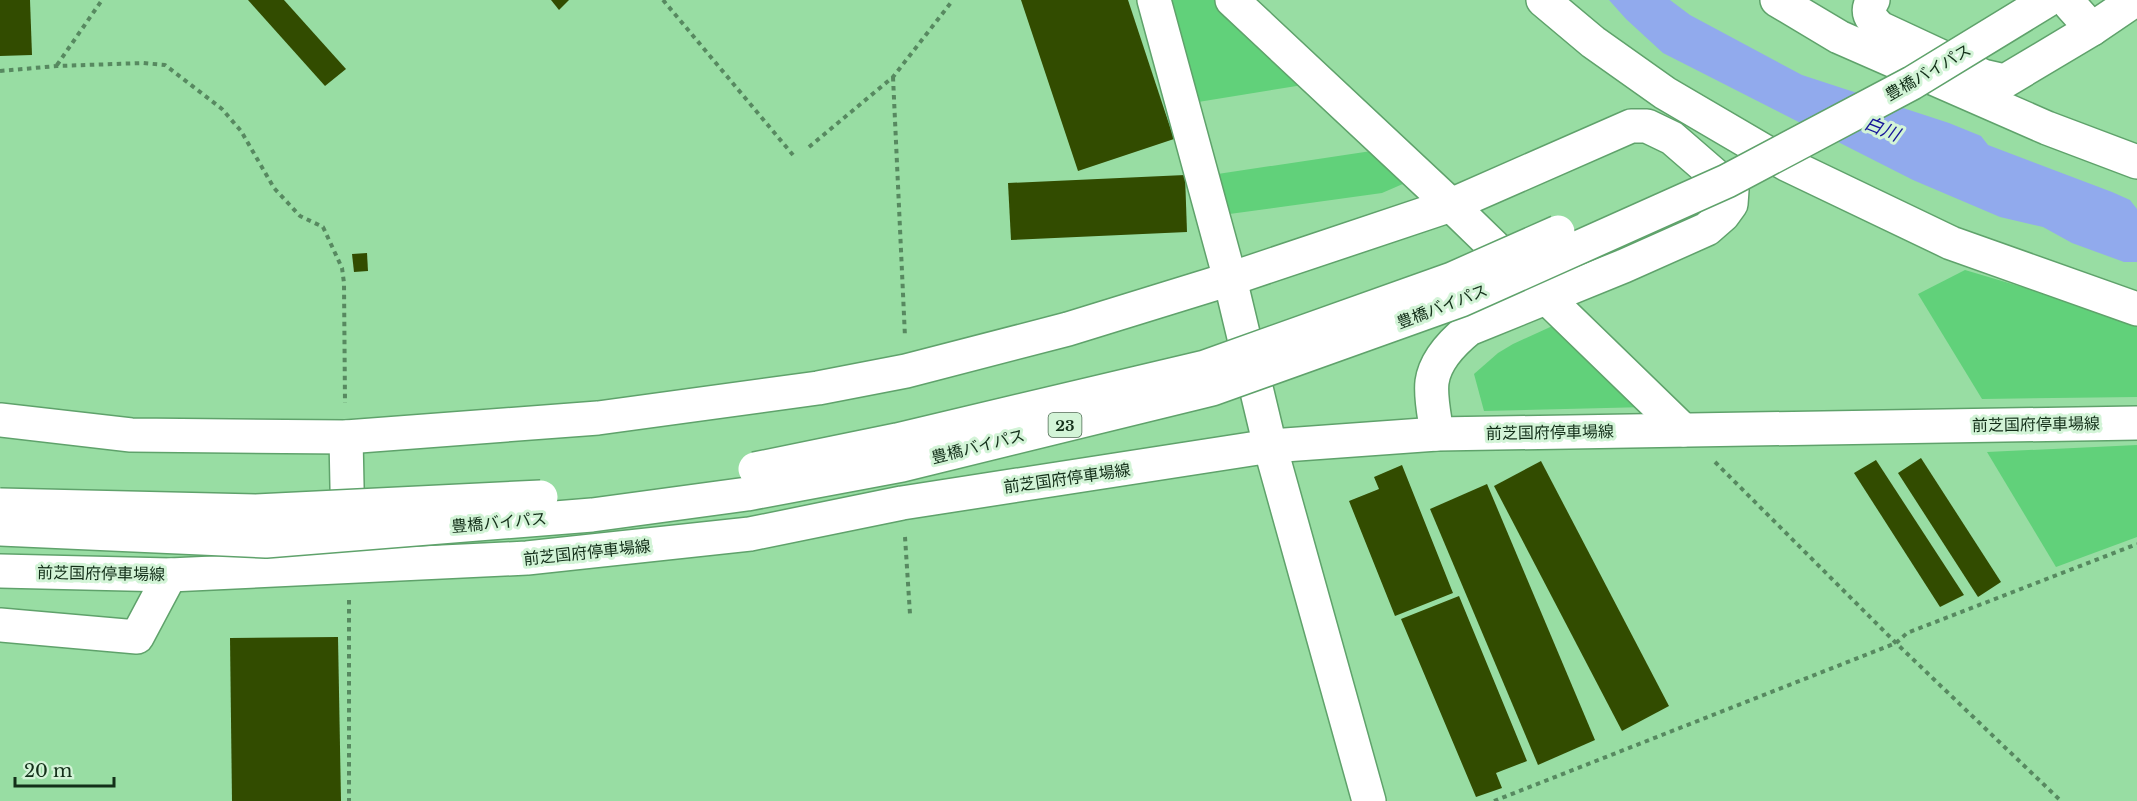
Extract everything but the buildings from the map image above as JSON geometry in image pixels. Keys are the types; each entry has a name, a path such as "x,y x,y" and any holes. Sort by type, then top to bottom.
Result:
{"main road":[{"path":"1154,0 1230,279 1270,446 1369,801"},
{"path":"1232,0 1451,205 1683,430"},
{"path":"1543,0 1593,42 1665,93 1786,164 1951,243 2137,309"},
{"path":"1777,0 1839,37 2047,128 2137,162"},
{"path":"1873,0 1869,6 1870,18 1880,28 1983,76 2005,81 2092,29 2135,0"},
{"name":"豊橋バイパス","path":"0,505 256,511 602,494 748,471 897,440 1205,367 1452,279 1723,159 1909,63 2009,0"},
{"name":"豊橋バイパス","path":"0,529 266,541 592,515 747,494 902,465 1212,389 1461,300 1727,181 1912,83 2048,0"},
{"path":"2066,0 2092,29"},
{"path":"0,420 131,435 346,437 598,418 818,388 906,371 1068,329 1230,279 1451,205 1631,126 1647,126 1672,138 1732,190 1731,204 1723,215 1707,229 1469,329 1451,344 1432,382 1437,434"},
{"name":"前芝国府停車場線","path":"0,571 170,575 527,558 738,535 902,503 1270,446 1437,434 2137,423"},
{"path":"346,437 349,566"},
{"path":"0,625 137,637 170,575"}],"path":[{"path":"57,66 102,0"},
{"path":"663,0 793,155"},
{"path":"808,147 893,77 953,0"},
{"path":"0,70 143,63 165,65 222,110 241,131 274,188 300,216 323,226 342,268 346,437"},
{"path":"893,77 906,371"},
{"path":"1683,430 1896,643 2061,801"},
{"path":"902,503 910,614"},
{"path":"1494,801 1896,643 1907,633 2137,544"},
{"path":"349,566 349,801"}],"green space":[{"path":"1163,0 1220,0 1309,84 1192,103"},
{"path":"1378,150 1412,180 1382,193 1222,215 1211,175"},
{"path":"1965,270 2137,321 2137,397 1982,399 1918,294"},
{"path":"1559,323 1647,407 1484,411 1474,374 1498,353 1513,344"},
{"path":"2137,445 2137,537 2056,567 1987,452"}],"water":[{"name":"白川","path":"1609,0 1670,0 1690,15 1802,75 1949,123 1981,136 1988,145 2130,200 2137,209 2137,262 2124,262 2072,243 2043,227 2000,217 1913,180 1663,53"}]}
